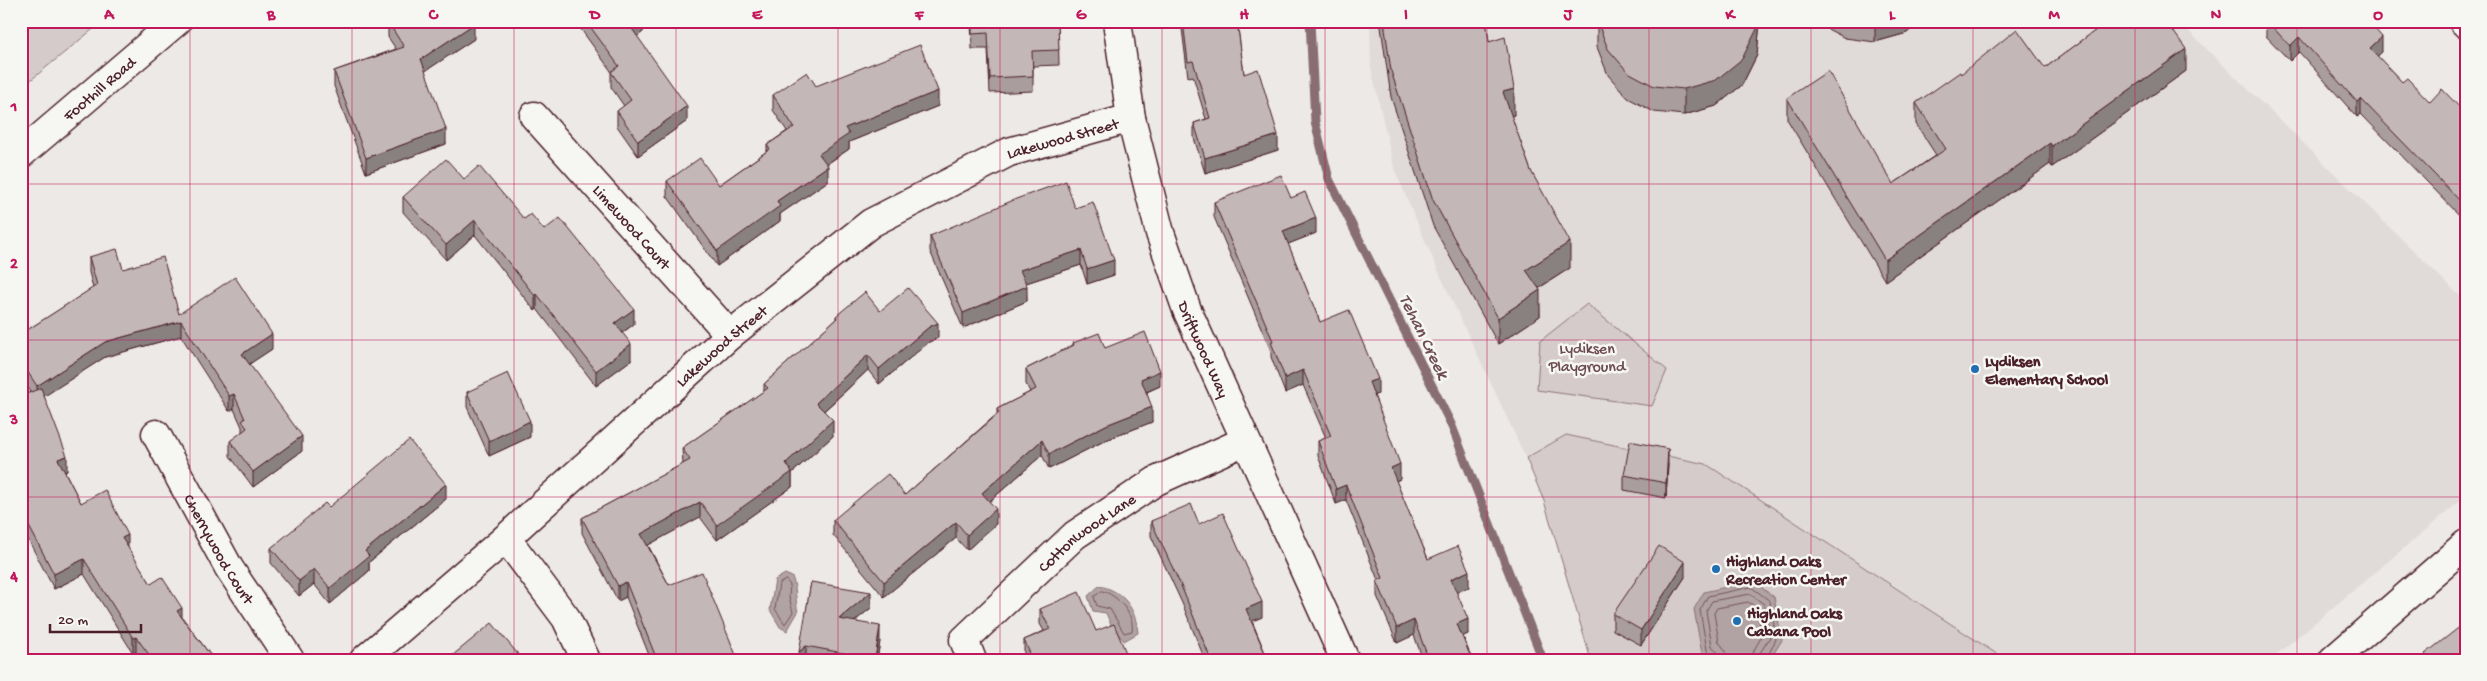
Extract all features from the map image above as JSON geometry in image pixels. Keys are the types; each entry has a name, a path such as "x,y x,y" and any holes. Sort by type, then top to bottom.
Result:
{"street":[{"name":"Foothill Road","path":"21,154 177,21"},
{"name":"Driftwood Way","path":"1117,21 1131,118 1160,233 1186,310 1345,660"},
{"path":"2463,21 2466,24"},
{"name":"Limewood Court","path":"534,116 730,335"},
{"name":"Lakewood Street","path":"364,660 506,538 730,335 871,223 1009,152 1131,118"},
{"name":"Cherrywood Court","path":"156,434 229,568 290,660"},
{"name":"Cottonwood Lane","path":"972,660 964,640 1075,536 1156,481 1245,441"},
{"path":"506,538 566,618 586,660"},
{"path":"2333,660 2466,544"}],"shaded area":[{"name":"Lydiksen Elementary School","path":"1370,21 2178,21 2466,302 2466,496 2270,660 2006,660 1706,464 1566,435 1526,458 1436,266 1394,168 1371,67"}],"green space":[{"path":"21,21 103,21 21,88"},
{"name":"Lydiksen Playground","path":"1587,304 1667,370 1652,406 1537,390 1540,341"},
{"name":"Highland Oaks Recreation Center","path":"1566,435 1706,464 2006,660 1591,660 1544,501 1526,458"}],"water":[{"path":"785,574 792,577 794,581 798,612 787,631 780,627 770,610 775,580"},
{"name":"Highland Oaks Cabana Pool","path":"1753,581 1774,597 1782,640 1771,658 1710,660 1702,654 1694,609 1704,592"},
{"path":"1099,586 1115,592 1127,602 1137,624 1138,633 1124,641 1111,625 1106,613 1093,611 1088,596"}],"building":[{"path":"389,21 472,21 474,24 421,59 446,129 366,158 334,71 404,47"},
{"path":"586,21 637,21 630,26 687,106 638,141 617,111 631,100 611,72 619,66"},
{"path":"972,21 1058,21 1059,50 1032,51 1033,76 990,78 988,33 972,34"},
{"path":"1183,21 1237,21 1244,74 1258,69 1278,135 1205,158 1194,123 1210,118 1193,61 1188,62"},
{"path":"1384,21 1486,21 1489,42 1505,37 1514,89 1503,92 1531,171 1570,242 1526,270 1540,290 1498,318 1433,200 1391,71"},
{"path":"1597,21 1758,21 1757,29 1742,59 1716,80 1684,89 1654,86 1628,72 1608,49"},
{"path":"2102,21 2166,21 2186,49 2052,146 2050,143 1885,260 1787,98 1828,71 1893,184 1946,149 1916,103 1960,72 1961,74 2017,29 2045,68 2104,24"},
{"path":"2267,21 2368,21 2382,37 2370,48 2402,82 2407,78 2430,102 2442,89 2466,114 2466,207 2361,99 2357,102 2299,37 2290,46"},
{"path":"920,45 938,91 845,128 849,134 819,154 828,166 777,201 780,206 717,251 667,181 700,158 719,185 770,149 767,145 794,127 773,95 807,72 816,86"},
{"path":"446,159 464,179 479,166 524,219 531,214 544,230 560,218 634,309 615,323 631,344 596,371 537,294 535,296 475,220 446,245 403,197"},
{"path":"1281,175 1291,198 1305,192 1316,218 1283,231 1320,322 1349,310 1378,379 1369,382 1400,464 1391,468 1428,559 1458,546 1469,571 1451,579 1468,619 1457,624 1472,660 1429,660 1414,620 1397,628 1377,581 1383,578 1346,485 1336,489 1318,441 1331,436 1303,370 1285,378 1271,342 1273,341 1214,202"},
{"path":"1066,181 1075,208 1093,202 1114,260 1087,269 1081,250 1020,270 1027,286 963,313 930,236 1016,199"},
{"path":"117,249 123,269 163,257 179,314 235,277 272,334 242,354 302,436 253,472 230,441 247,428 242,421 245,419 234,394 229,396 181,321 105,342 37,386 21,362 21,334 97,285 89,257"},
{"path":"908,288 938,323 929,327 879,369 868,355 816,403 833,420 786,463 792,472 717,525 700,502 641,534 669,585 702,572 738,660 657,660 626,582 618,586 582,518 690,460 682,448 768,388 764,384 837,318 836,316 865,292 880,311"},
{"path":"1145,332 1160,371 1141,379 1152,407 1106,425 1049,454 1042,440 982,493 996,509 967,535 956,522 884,582 833,520 888,474 905,495 999,413 997,409 1036,389 1026,369 1074,345 1073,343 1099,333 1105,348"},
{"path":"508,373 530,421 489,441 467,392"},
{"path":"41,388 67,456 58,459 81,503 105,490 128,535 122,538 151,584 162,577 182,608 177,611 214,660 153,660 136,637 133,638 84,559 54,574 21,511 21,396"},
{"path":"409,440 446,484 365,551 369,556 330,588 314,569 299,581 271,548 325,503 329,507"},
{"path":"1630,441 1668,449 1666,483 1624,475"},
{"path":"1191,504 1199,524 1223,513 1262,602 1246,609 1268,660 1211,660 1182,588 1151,521"},
{"path":"1659,546 1685,562 1641,630 1613,614"},
{"path":"811,582 871,592 839,619 880,626 875,659 806,646 799,652"},
{"path":"1079,592 1096,631 1114,624 1129,660 1033,660 1024,640 1050,629 1040,609"},
{"path":"2466,622 2466,660 2424,660 2427,657 2425,654"},
{"path":"492,623 521,660 447,660"}],"waterway":[{"name":"Tehan Creek","path":"1310,21 1315,122 1329,179 1451,424 1543,660"}],"place":[{"name":"Lydiksen Elementary School","path":"1975,369"},
{"name":"Highland Oaks Recreation Center","path":"1716,569"},
{"name":"Highland Oaks Cabana Pool","path":"1737,621"}]}
